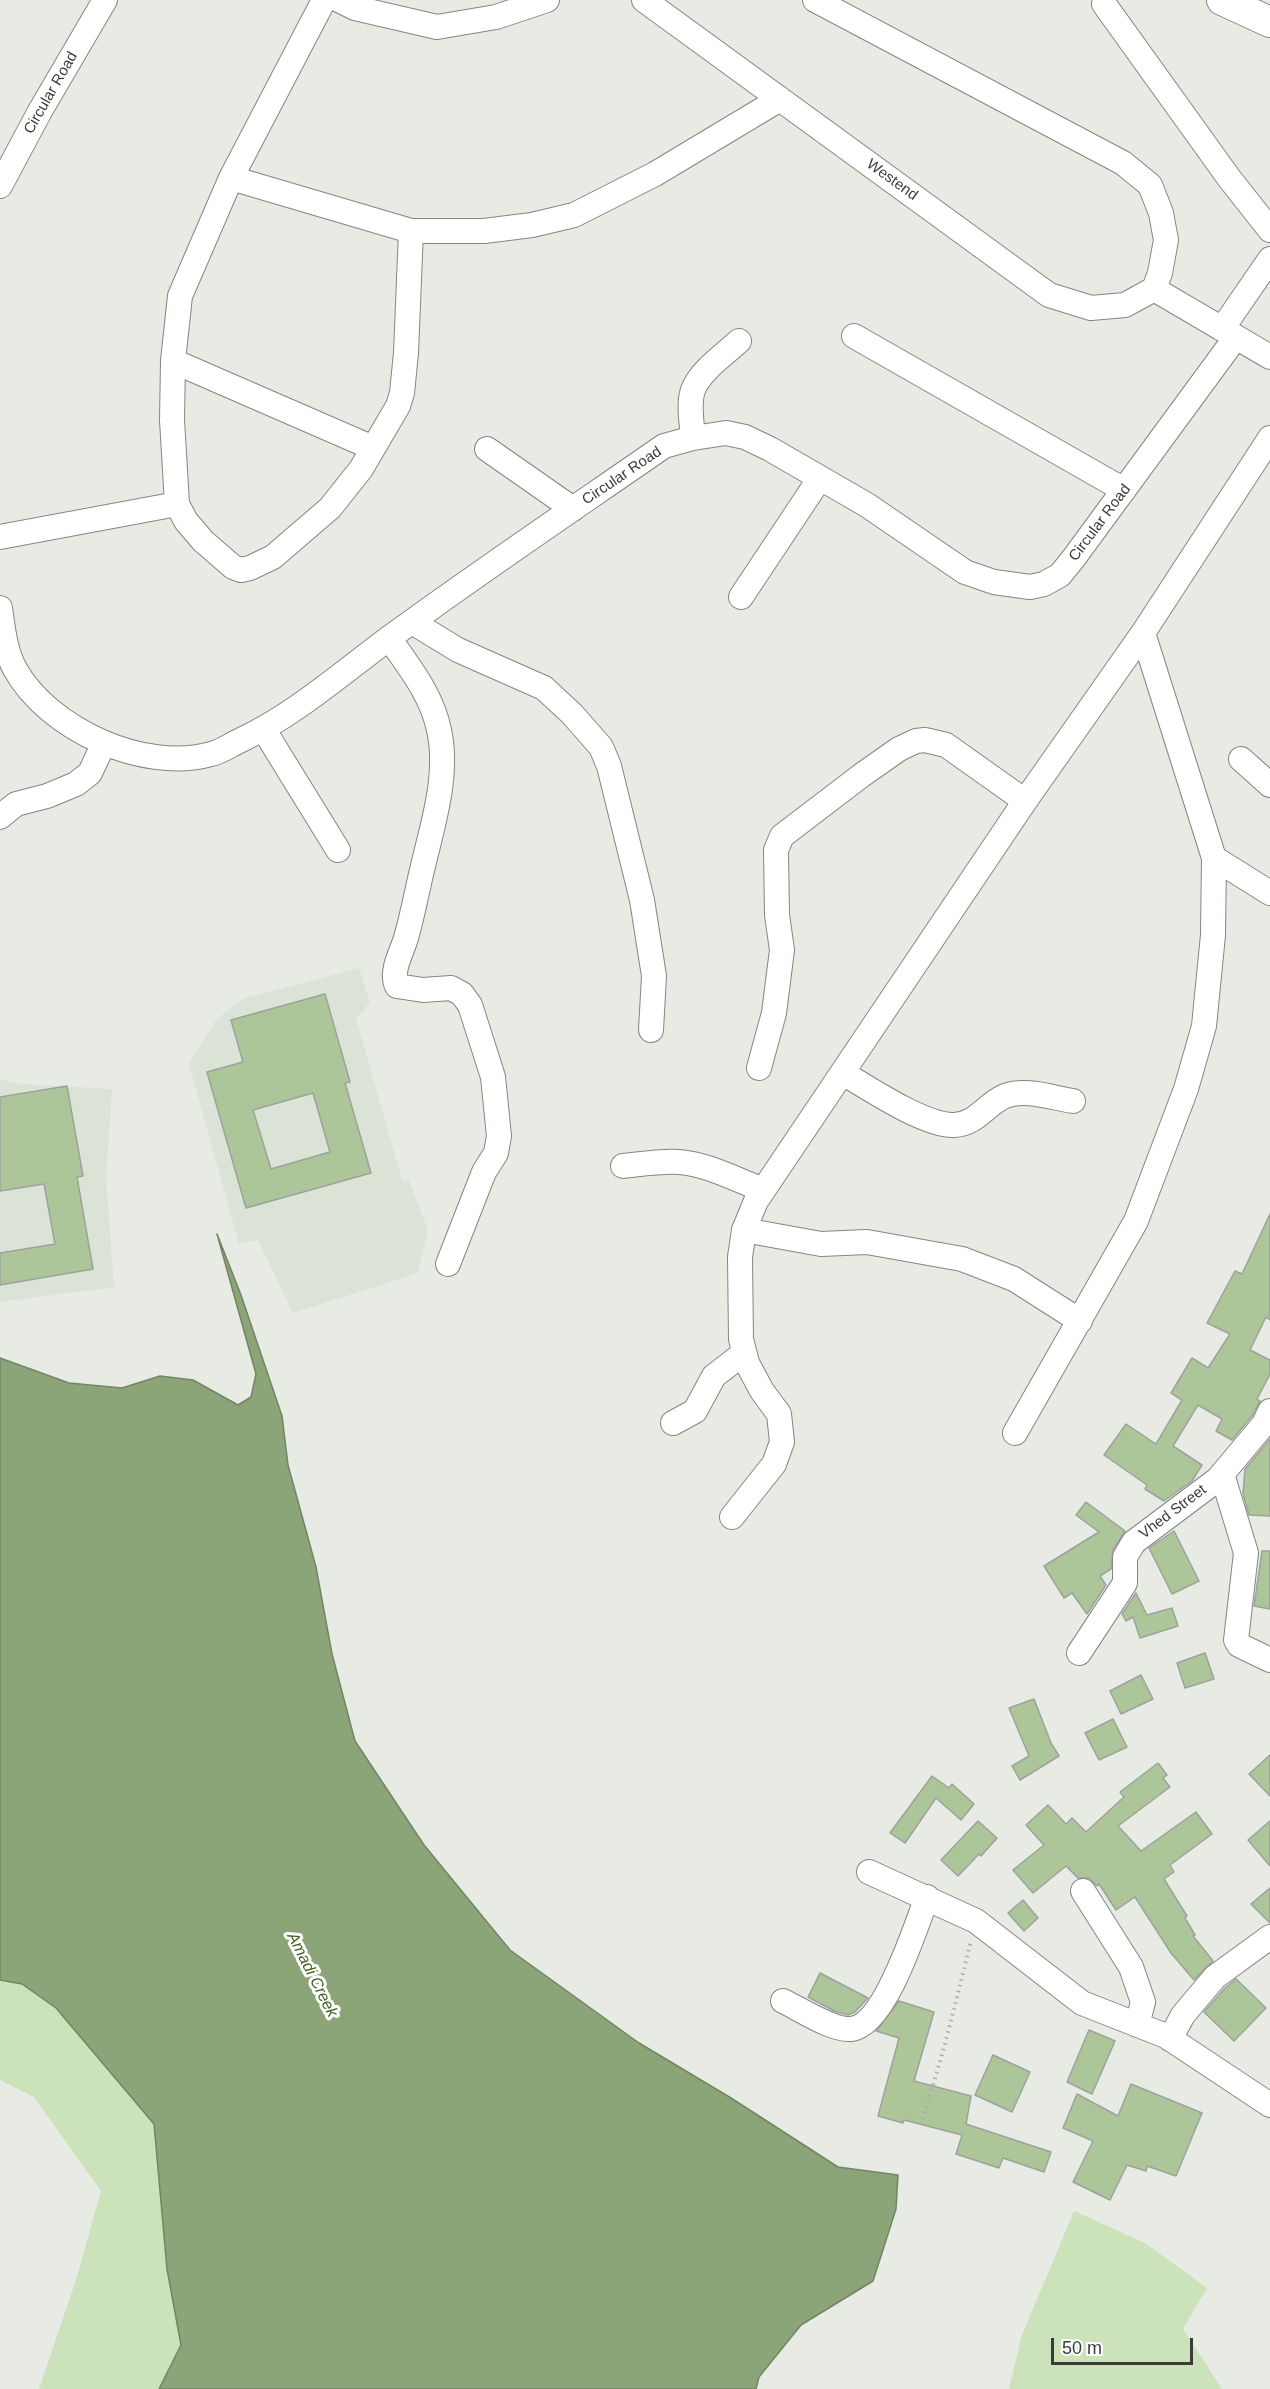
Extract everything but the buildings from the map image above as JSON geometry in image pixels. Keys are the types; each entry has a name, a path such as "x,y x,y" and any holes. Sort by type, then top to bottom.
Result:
{"main road":[{"path":"1222,0 1270,22"}],"street":[{"name":"Circular Road","path":"0,186 40,111 105,0"},
{"path":"324,0 231,178 180,296 173,361 172,420 177,504 186,521 203,542 225,562 237,569 250,568 273,557 330,508 361,469 398,406 402,393 411,231"},
{"path":"339,0 355,8 437,27 496,17 547,0"},
{"name":"Westend","path":"644,0 1049,295 1091,308 1125,304 1154,289"},
{"path":"815,0 1123,163 1150,185 1161,213 1167,240 1161,273 1154,289 1270,357"},
{"path":"1104,4 1229,178 1270,230"},
{"path":"231,178 411,231 484,231 532,225 574,215 655,174 780,99"},
{"name":"Circular Road","path":"0,608 6,645 7,671 57,715 104,743 136,754 185,758 212,754 264,730 389,638 664,446 693,438 726,433 745,437 770,449 867,505 965,572 993,582 1030,586 1044,584 1060,575 1124,490 1229,333 1270,259"},
{"path":"854,336 1124,490"},
{"path":"693,438 691,403 693,390 701,377 739,341"},
{"path":"173,361 373,448"},
{"path":"732,1517 774,1464 782,1442 779,1413 762,1391 747,1363 741,1339 740,1257 744,1230 756,1201 1025,801 1143,633 1270,438"},
{"path":"486,449 573,509"},
{"path":"741,597 819,478"},
{"path":"0,537 177,504"},
{"path":"412,622 458,650 544,688 572,714 601,747 609,766 642,900 654,976 651,1030"},
{"path":"1015,1433 1136,1221 1186,1089 1203,1026 1213,935 1214,858 1143,633"},
{"path":"389,638 424,689 439,728 443,752 438,798 406,937 396,965 395,980 398,986 404,988 423,990 451,988 462,994 470,1005 493,1077 498,1116 499,1136 496,1153 484,1172 448,1264"},
{"path":"264,730 338,850"},
{"path":"759,1068 774,1013 782,950 777,915 776,850 782,836 862,775 899,749 916,741 936,741 946,745 1025,801"},
{"path":"0,817 16,804 47,796 76,783 90,773 104,743"},
{"path":"1241,759 1270,785"},
{"path":"1214,858 1270,893"},
{"path":"843,1073 881,1096 934,1122 955,1125 974,1120 1006,1096 1020,1093 1073,1101"},
{"path":"623,1166 681,1162 706,1168 763,1190"},
{"path":"744,1230 821,1244 867,1242 962,1259 1014,1279 1080,1321"},
{"path":"673,1423 695,1411 714,1376 744,1353"},
{"name":"Vhed Street","path":"1079,1653 1125,1582 1125,1557 1134,1542 1222,1474 1264,1424 1270,1411"},
{"path":"1222,1474 1246,1553 1236,1640 1239,1645 1270,1660"},
{"path":"869,1872 976,1921 1082,2002 1170,2038 1270,2105"},
{"path":"1083,1891 1131,1967 1143,2002 1137,2025"},
{"path":"783,2001 833,2025 849,2029 863,2026 872,2018 894,1981 927,1897"},
{"path":"1170,2038 1183,2014 1215,1977 1270,1937"}],"path":[{"path":"922,2120 937,2076 943,2042 976,1921"}],"shaded area":[{"path":"359,968 370,1003 356,1018 402,1180 409,1181 428,1230 418,1273 293,1313 258,1240 239,1244 189,1064 217,1019 243,999"},
{"path":"0,1079 22,1084 112,1089 106,1177 114,1287 0,1302"},
{"path":"0,1980 22,1984 56,2008 154,2124 167,2269 181,2345 159,2389 39,2389 76,2280 101,2191 34,2097 0,2080"},
{"path":"1074,2211 1145,2243 1207,2288 1183,2329 1222,2389 1009,2389 1022,2335"}],"water":[{"name":"Amadi Creek","path":"217,1234 241,1295 282,1416 288,1465 316,1567 332,1654 355,1741 424,1845 510,1950 639,2043 731,2098 838,2167 898,2175 896,2209 873,2281 801,2325 759,2377 756,2389 159,2389 181,2345 167,2269 154,2124 56,2008 22,1984 0,1980 0,1358 69,1383 122,1388 160,1376 193,1380 238,1405 251,1397 256,1374"}]}
